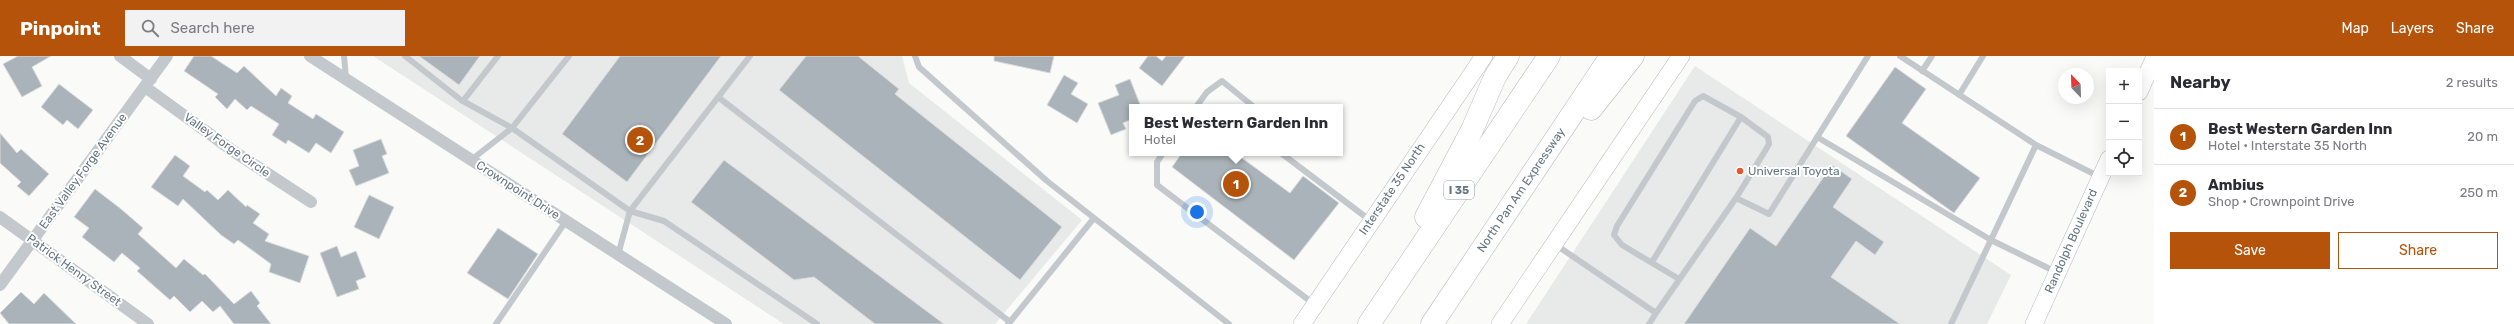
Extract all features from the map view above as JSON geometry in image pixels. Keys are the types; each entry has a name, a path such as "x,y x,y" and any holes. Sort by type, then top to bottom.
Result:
{"highway":[{"path":"1391,292 1419,229 1472,130 1495,77 1508,56"},
{"name":"I 35","path":"1369,324 1549,56"},
{"name":"North Pan Am Expressway","path":"1432,324 1611,56"},
{"path":"1490,237 1633,56"}],"main road":[{"name":"Interstate 35 North","path":"1302,324 1484,56"},
{"path":"1500,324 1681,56"},
{"path":"2142,86 2154,60"},
{"name":"Randolph Boulevard","path":"2034,324 2106,165"}],"street":[{"name":"Valley Forge Circle","path":"120,56 148,83 233,151 311,202"},
{"name":"East Valley Forge Avenue","path":"0,286 167,56"},
{"name":"Crownpoint Drive","path":"310,56 726,324"},
{"name":"Patrick Henry Street","path":"0,216 148,324"}],"lane":[{"path":"344,56 346,79"},
{"path":"405,56 463,101 512,128 630,210 664,221 817,324"},
{"path":"463,101 498,56"},
{"path":"471,160 512,128 569,56"},
{"path":"618,255 630,210 750,56"},
{"path":"915,56 919,67 1047,181 1229,324"},
{"path":"1736,198 1769,214 1868,56"},
{"path":"1900,56 2036,145 2101,177"},
{"path":"1922,71 1932,56"},
{"path":"1959,94 1983,56"},
{"path":"1198,104 1207,92 1222,81 1250,104"},
{"path":"718,97 1009,323 1094,218"},
{"path":"1649,324 1736,198 1769,144 1768,137 1762,131 1708,97 1699,98 1617,226 1614,235 1617,241 1679,279"},
{"path":"1652,262 1741,117"},
{"path":"1817,137 1991,240 2057,272"},
{"path":"1951,324 2036,145"},
{"path":"1161,156 1157,162 1157,185 1315,305"},
{"path":"1286,156 1371,222"},
{"path":"496,324 566,221"},
{"path":"1554,244 1656,313"}],"shaded area":[{"path":"373,56 902,56 909,83 1082,220 995,324 784,324"},
{"name":"Universal Toyota","path":"1695,66 2011,275 1987,324 1526,324"}],"building":[{"path":"18,56 51,56 32,67 42,86 22,97 3,64"},
{"path":"194,56 211,56 237,73 244,66 276,96 281,88 292,96 288,103 313,119 316,114 344,132 331,153 316,143 309,153 288,140 286,144 272,135 279,124 251,106 247,110 235,99 227,109 215,97 218,94 184,71"},
{"path":"419,56 480,56 459,85"},
{"path":"620,56 721,56 627,182 562,134"},
{"path":"806,56 858,56 899,89 895,94 1062,227 1020,280 779,90"},
{"path":"994,56 1054,56 1050,73 994,61"},
{"path":"1148,56 1156,56 1162,61 1166,56 1185,56 1162,86 1139,68"},
{"path":"1895,67 1926,89 1902,123 1980,178 1954,213 1846,136"},
{"path":"1064,75 1078,83 1071,94 1088,104 1077,123 1047,105"},
{"path":"1130,79 1140,104 1129,104 1129,120 1123,123 1126,129 1111,135 1098,103 1119,95 1115,85"},
{"path":"59,84 93,110 78,129 67,120 63,125 41,107"},
{"path":"0,133 17,153 21,149 49,174 29,196 17,186 21,182 0,163"},
{"path":"381,139 387,154 382,156 389,173 356,186 349,170 359,166 353,150"},
{"path":"175,155 190,166 183,176 205,192 207,190 218,200 228,190 246,207 247,205 260,214 253,223 269,234 265,241 309,256 300,283 269,272 271,264 238,240 234,244 221,235 183,199 178,206 151,187"},
{"path":"1180,156 1239,156 1290,193 1303,176 1339,203 1294,260 1172,167"},
{"path":"724,160 944,324 875,324 814,277 794,280 691,202"},
{"path":"1832,165 1852,179 1833,207 1884,242 1875,255 1856,241 1831,277 1900,324 1684,324 1750,228 1776,246"},
{"path":"95,189 143,228 138,234 176,268 184,259 203,275 205,274 234,304 251,291 260,303 257,306 271,324 234,324 220,306 213,312 202,301 190,312 174,296 170,300 137,271 140,268 122,253 114,262 82,237 89,228 74,217"},
{"path":"369,195 394,207 379,239 354,227"},
{"path":"498,228 538,254 508,299 467,273"},
{"path":"337,246 341,257 356,251 366,277 356,281 359,289 337,297 320,253"},
{"path":"21,292 34,304 44,293 76,324 9,324 0,313"}],"place":[{"name":"Ambius","path":"640,140"},
{"name":"Universal Toyota","path":"1740,171"},
{"name":"Best Western Garden Inn","path":"1236,184"}]}
